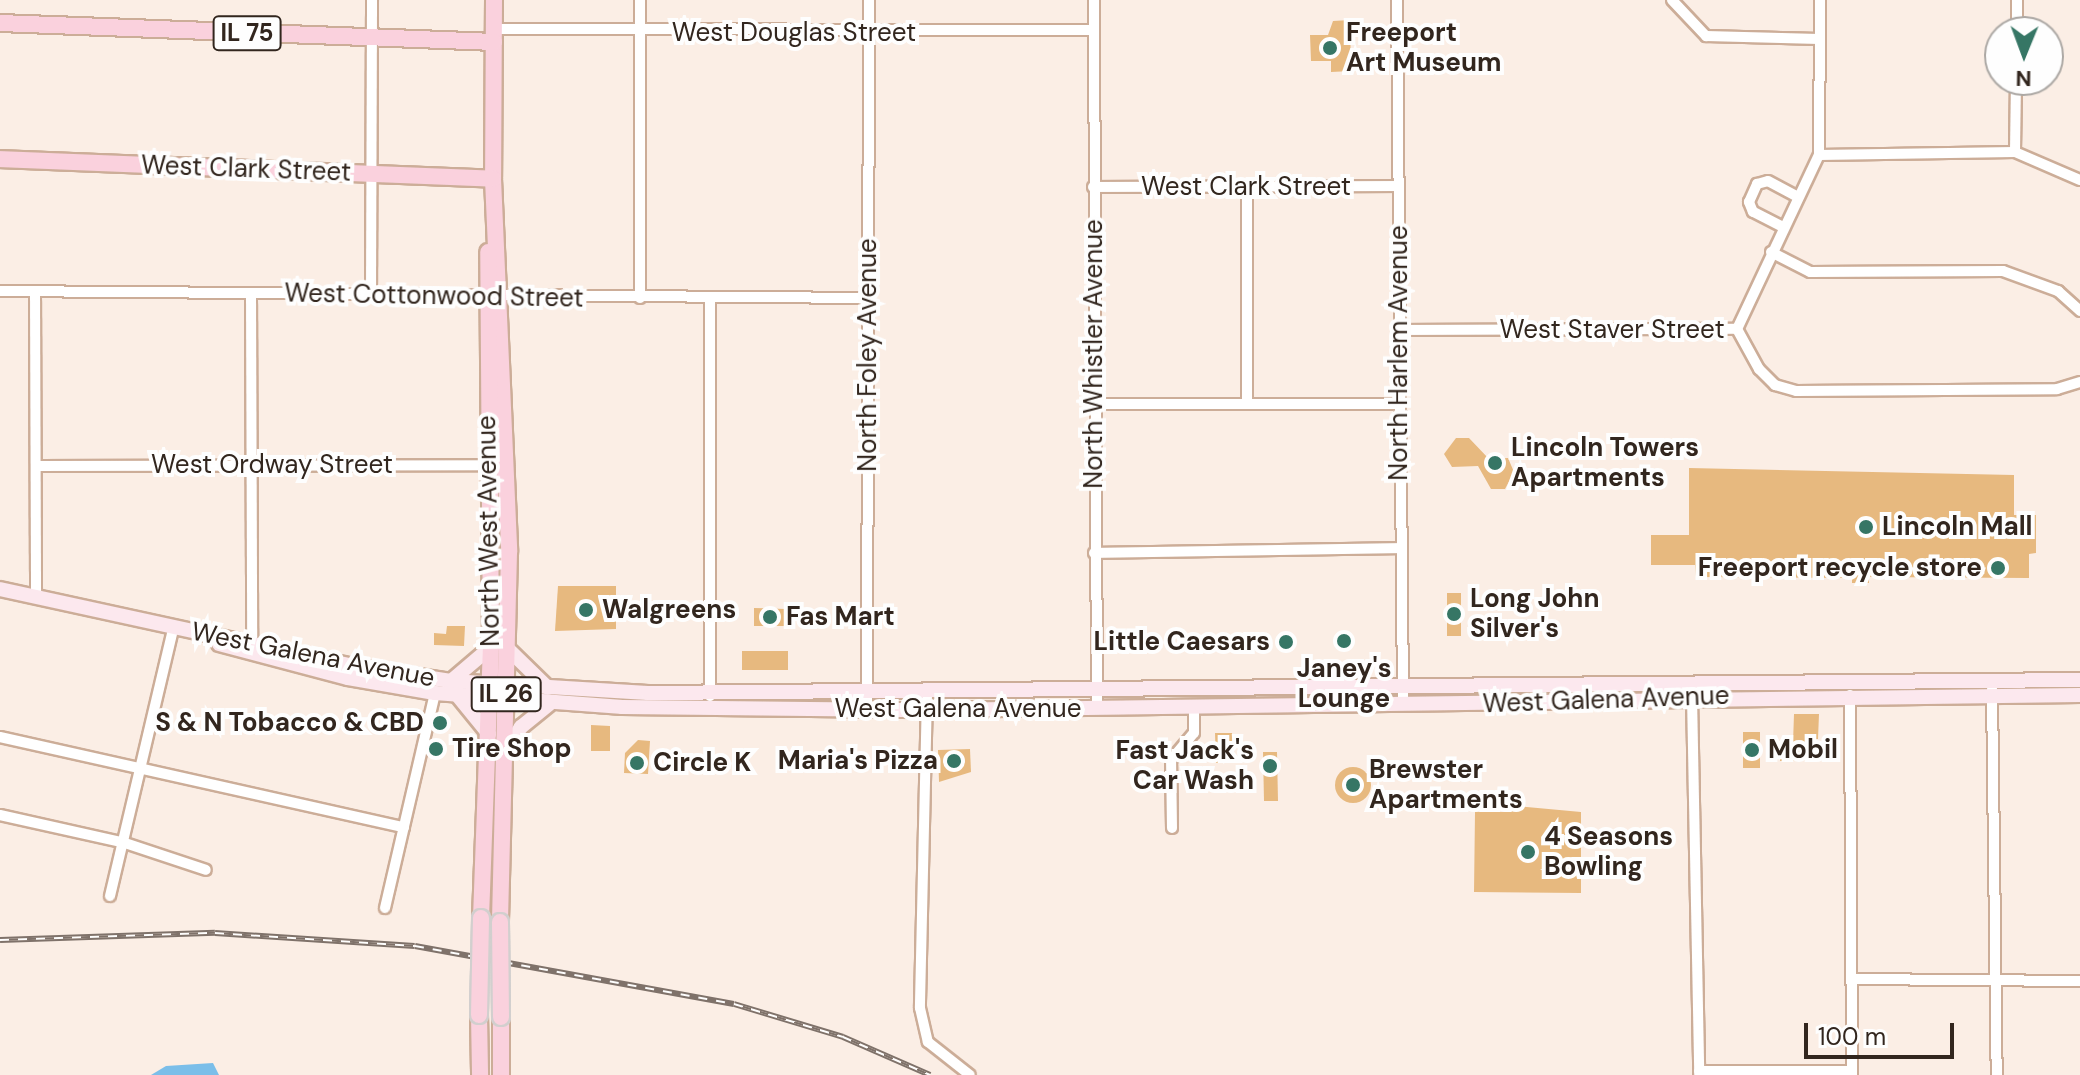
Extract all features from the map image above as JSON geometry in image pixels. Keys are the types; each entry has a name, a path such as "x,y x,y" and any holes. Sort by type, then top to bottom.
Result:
{"main road":[{"name":"North West Avenue","path":"494,0 490,465 499,648"},
{"name":"West Douglas Street","path":"0,23 372,37 494,36"},
{"name":"West Clark Street","path":"0,159 493,179"},
{"name":"North West Avenue","path":"492,296 508,466 498,693 504,754 500,922 501,1075"},
{"name":"West Galena Avenue","path":"0,589 435,693 458,696 549,688 710,702"},
{"name":"West Galena Avenue","path":"252,648 451,681 549,704 867,702 927,694 1194,707 1693,689 1992,687 2080,680"},
{"path":"451,681 499,648 549,688"},
{"name":"West Galena Avenue","path":"1992,687 2080,695"},
{"name":"North West Avenue","path":"480,1075 481,918 489,734 498,693"},
{"path":"458,696 489,734"},
{"name":"West Galena Avenue","path":"867,702 927,710 1097,700 1403,698"},
{"path":"504,754 521,727 549,704"}],"street":[{"path":"371,295 374,175 372,0"},
{"path":"640,0 640,298"},
{"name":"North Foley Avenue","path":"867,702 869,0"},
{"name":"North Whistler Avenue","path":"1094,0 1093,404 1097,700"},
{"name":"North Harlem Avenue","path":"1397,0 1403,698"},
{"path":"1672,0 1706,36 1819,39"},
{"path":"1737,329 1819,155 1820,0"},
{"name":"West Douglas Street","path":"494,36 640,32 870,34 1094,30"},
{"path":"2015,152 2016,96"},
{"path":"1819,155 2015,152 2080,180"},
{"path":"1783,227 1753,212 1749,202 1757,184 1768,181 1798,197"},
{"name":"West Clark Street","path":"1093,187 1247,189 1398,186"},
{"path":"1247,189 1247,402"},
{"path":"1771,252 1810,272 2003,271 2058,291 2080,311"},
{"name":"West Cottonwood Street","path":"0,291 868,298"},
{"path":"35,291 36,596"},
{"path":"251,294 252,648"},
{"path":"710,298 710,702"},
{"name":"West Staver Street","path":"1400,330 1737,329 1759,369 1775,385 1796,391 2057,389 2080,382"},
{"path":"1093,404 1400,404"},
{"name":"West Ordway Street","path":"36,466 508,466"},
{"path":"1094,553 1401,548"},
{"path":"110,896 143,770 173,629"},
{"path":"1992,687 1997,1075"},
{"path":"1693,689 1699,1073 1852,1073 1850,688"},
{"path":"385,908 435,693"},
{"path":"927,694 920,1008 928,1042 970,1075"},
{"path":"1172,828 1171,760 1194,733 1194,707"},
{"path":"0,737 404,827"},
{"path":"0,815 125,843 206,870"},
{"path":"1852,979 2080,981"}],"water":[{"path":"213,1063 219,1075 151,1075 166,1066"}],"building":[{"name":"Freeport Art Museum","path":"1350,20 1351,71 1331,72 1331,61 1311,61 1310,35 1328,35 1333,21"},
{"name":"Lincoln Towers Apartments","path":"1456,438 1469,438 1489,459 1508,458 1514,472 1505,489 1491,489 1478,466 1452,467 1444,454"},
{"name":"Lincoln Mall","path":"1689,468 2014,475 2014,515 2036,515 2036,553 2029,554 2029,578 1869,577 1869,583 1852,583 1852,578 1696,577 1695,565 1651,565 1651,535 1689,535"},
{"name":"Walgreens","path":"558,586 616,586 616,629 555,631"},
{"name":"Long John Silver's","path":"1447,593 1461,593 1461,636 1447,636"},
{"name":"Fas Mart","path":"754,608 786,609 786,626 754,626"},
{"path":"447,626 465,626 464,646 434,645 434,633 446,634"},
{"path":"742,651 788,651 788,670 742,670"},
{"path":"1794,714 1819,714 1818,739 1809,739 1810,760 1780,761 1780,744 1793,743"},
{"name":"Circle K","path":"591,725 610,726 610,751 591,751"},
{"name":"Mobil","path":"1743,732 1760,732 1760,768 1743,768"},
{"path":"1215,733 1232,733 1233,763 1216,763"},
{"name":"Circle K","path":"638,740 650,741 648,774 624,773 625,753"},
{"name":"Maria's Pizza","path":"970,749 971,772 939,782 938,750"},
{"name":"Fast Jack's Car Wash","path":"1263,752 1277,752 1278,801 1264,801"},
{"name":"Brewster Apartments","path":"1353,767 1366,772 1371,785 1366,798 1353,803 1340,798 1335,785 1340,772"},
{"name":"4 Seasons Bowling","path":"1505,805 1581,812 1581,893 1474,892 1475,812 1505,812"}],"railway":[{"path":"0,940 215,933 415,946 734,1004 843,1037 930,1075"}],"place":[{"name":"Freeport Art Museum","path":"1330,48"},
{"name":"Lincoln Towers Apartments","path":"1495,463"},
{"name":"Lincoln Mall","path":"1866,527"},
{"name":"Freeport recycle store","path":"1998,568"},
{"name":"Walgreens","path":"586,610"},
{"name":"Long John Silver's","path":"1454,614"},
{"name":"Fas Mart","path":"770,617"},
{"name":"Janey's Lounge","path":"1344,641"},
{"name":"Little Caesars","path":"1286,642"},
{"name":"S & N Tobacco & CBD","path":"440,723"},
{"name":"Tire Shop","path":"436,749"},
{"name":"Mobil","path":"1752,750"},
{"name":"Maria's Pizza","path":"954,761"},
{"name":"Circle K","path":"637,763"},
{"name":"Fast Jack's Car Wash","path":"1270,766"},
{"name":"Brewster Apartments","path":"1353,785"},
{"name":"4 Seasons Bowling","path":"1528,852"}]}
